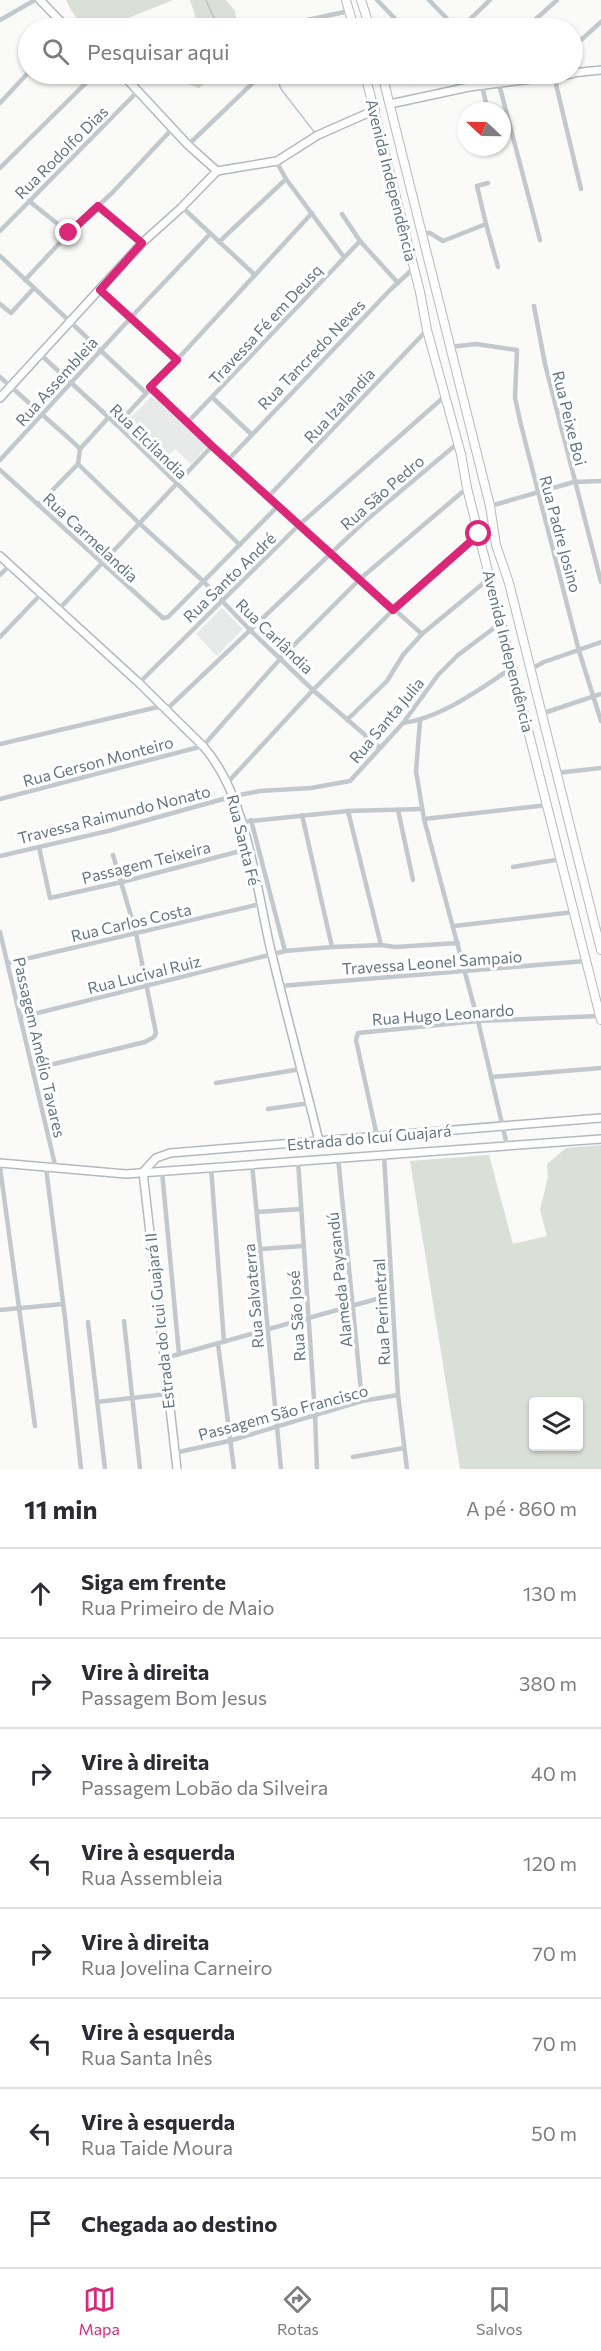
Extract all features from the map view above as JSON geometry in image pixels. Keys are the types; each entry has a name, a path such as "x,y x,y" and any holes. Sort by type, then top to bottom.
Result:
{"main road":[{"path":"346,0 351,18"},
{"path":"362,0 367,18"},
{"name":"Avenida Independência","path":"368,84 414,267 427,330 458,443 467,488 586,961 598,995 601,1018"},
{"name":"Avenida Independência","path":"385,84 490,506 496,545 509,583 601,950"},
{"path":"420,292 435,287"}],"street":[{"path":"0,20 35,0"},
{"path":"40,0 57,18"},
{"path":"377,0 394,18"},
{"path":"429,0 446,18"},
{"path":"471,18 489,0"},
{"path":"537,18 557,0"},
{"path":"316,18 349,11"},
{"path":"583,38 601,21"},
{"path":"583,72 601,70"},
{"path":"0,103 18,84"},
{"path":"0,168 85,84"},
{"path":"133,84 188,145 218,171"},
{"path":"188,145 252,84"},
{"path":"390,104 469,87 499,84 540,240"},
{"path":"556,84 581,189"},
{"path":"482,86 486,102"},
{"name":"Rua Rodolfo Dias","path":"0,231 139,90"},
{"path":"0,398 142,243 218,171 276,161 318,135 375,110"},
{"path":"26,280 69,233 173,129"},
{"path":"276,161 286,179 344,257"},
{"path":"219,242 286,179"},
{"path":"488,183 477,186 498,267"},
{"path":"29,201 69,233"},
{"path":"98,206 142,243"},
{"path":"182,207 255,275"},
{"path":"117,425 312,213"},
{"path":"342,214 360,241 398,283"},
{"path":"422,233 430,233 443,241 486,224"},
{"name":"Rua Assembleia","path":"0,460 210,234"},
{"name":"Travessa Fé em Deusq","path":"188,422 360,241"},
{"path":"1,259 146,393"},
{"name":"Rua Tancredo Neves","path":"228,460 414,267"},
{"path":"0,304 10,313 34,288"},
{"path":"100,290 177,360"},
{"name":"Rua Peixe Boi","path":"534,306 544,364 601,582"},
{"name":"Rua Izalandia","path":"268,497 427,330"},
{"name":"Rua Padre Josino","path":"450,347 476,344 517,350 516,406 579,651 601,722"},
{"name":"Rua Elcilandia","path":"41,355 117,425 240,545"},
{"path":"0,377 80,449"},
{"path":"150,387 268,497 422,634"},
{"name":"Rua Santo André","path":"139,683 299,525 445,396"},
{"path":"213,398 251,434"},
{"path":"38,505 78,464 80,449 108,418"},
{"name":"Rua São Pedro","path":"164,708 364,522 458,443"},
{"path":"60,608 212,446"},
{"name":"Rua Carlândia","path":"78,464 203,581 313,690 379,747"},
{"name":"Rua Carmelandia","path":"0,470 160,617 168,617 203,581"},
{"path":"490,506 574,482 601,481"},
{"path":"203,746 281,658 361,579 467,488"},
{"path":"203,581 278,506"},
{"path":"228,782 313,690 393,610 479,534"},
{"name":"Rua Santa Fé","path":"0,556 60,608 203,746 228,782 248,849 319,1141"},
{"path":"0,574 10,565"},
{"path":"347,720 387,681 403,655 422,634 491,577"},
{"path":"0,637 42,593"},
{"name":"Rua Santa Julia","path":"234,796 260,791 311,788 350,781 403,723 438,675 458,655 502,621"},
{"path":"530,670 544,662 601,642"},
{"path":"403,723 420,721 444,709 513,667"},
{"path":"541,714 601,694"},
{"path":"0,744 164,708"},
{"path":"420,721 416,771 424,819 454,926 507,1145"},
{"name":"Rua Gerson Monteiro","path":"0,799 203,746"},
{"path":"556,773 601,768"},
{"name":"Travessa Raimundo Nonato","path":"0,856 108,831 234,796"},
{"path":"424,819 548,805"},
{"path":"241,822 302,815 422,809"},
{"path":"398,810 413,880"},
{"path":"348,812 381,945"},
{"path":"302,815 332,947"},
{"path":"251,820 285,951"},
{"name":"Passagem Teixeira","path":"39,847 50,898 248,849"},
{"path":"33,1069 154,1037 155,1025 148,985 136,933 113,855"},
{"path":"513,867 561,859"},
{"name":"Rua Carlos Costa","path":"8,963 260,904"},
{"path":"454,926 574,912"},
{"name":"Passagem Amélio Tavares","path":"0,932 56,1169"},
{"name":"Rua Lucival Ruiz","path":"21,1017 285,951 332,947 381,945 395,947 458,943"},
{"name":"Travessa Leonel Sampaio","path":"280,986 586,961"},
{"name":"Rua Hugo Leonardo","path":"377,1136 356,1040 358,1033 478,1021 601,1018"},
{"path":"492,1077 601,1068"},
{"path":"216,1083 301,1069"},
{"path":"268,1109 310,1103"},
{"name":"Estrada do Icuí Guajará","path":"143,1172 156,1158 170,1153 601,1118"},
{"name":"Estrada do Icuí Guajará","path":"0,1165 111,1174 601,1139"},
{"name":"Rua Perimetral","path":"384,1153 398,1395 407,1469"},
{"path":"163,1156 160,1165 179,1354"},
{"name":"Alameda Paysandú","path":"338,1157 362,1401"},
{"name":"Rua São José","path":"298,1161 317,1469"},
{"name":"Rua Salvaterra","path":"252,1164 281,1469"},
{"path":"0,1165 34,1426"},
{"path":"211,1167 224,1342"},
{"path":"46,1168 81,1469"},
{"name":"Estrada do Icui Guajará II","path":"143,1172 177,1469"},
{"path":"256,1212 301,1209"},
{"path":"261,1249 303,1246"},
{"path":"165,1358 391,1294"},
{"path":"0,1310 63,1304"},
{"path":"124,1321 140,1469"},
{"path":"88,1322 105,1469"},
{"path":"218,1344 234,1469"},
{"path":"97,1402 167,1394"},
{"name":"Passagem São Francisco","path":"174,1453 229,1441 362,1401 398,1395"},
{"path":"353,1457 404,1449"}],"shaded area":[{"path":"66,0 173,0 128,18 77,18"},
{"path":"190,0 226,0 235,11 236,18 195,18"},
{"path":"188,84 204,84 199,88"},
{"path":"152,396 207,446 191,464 175,449 162,463 122,426"},
{"path":"222,608 243,629 217,656 196,634"},
{"path":"601,1145 601,1469 460,1469 410,1161 489,1155 513,1244 547,1236 540,1210 548,1177 547,1164 566,1148"}],"waterway":[{"path":"206,0 215,18"},
{"path":"279,84 315,133"}],"route":[{"path":"69,233 98,206 142,243 100,290 177,360 150,387 393,610 479,534"}]}
